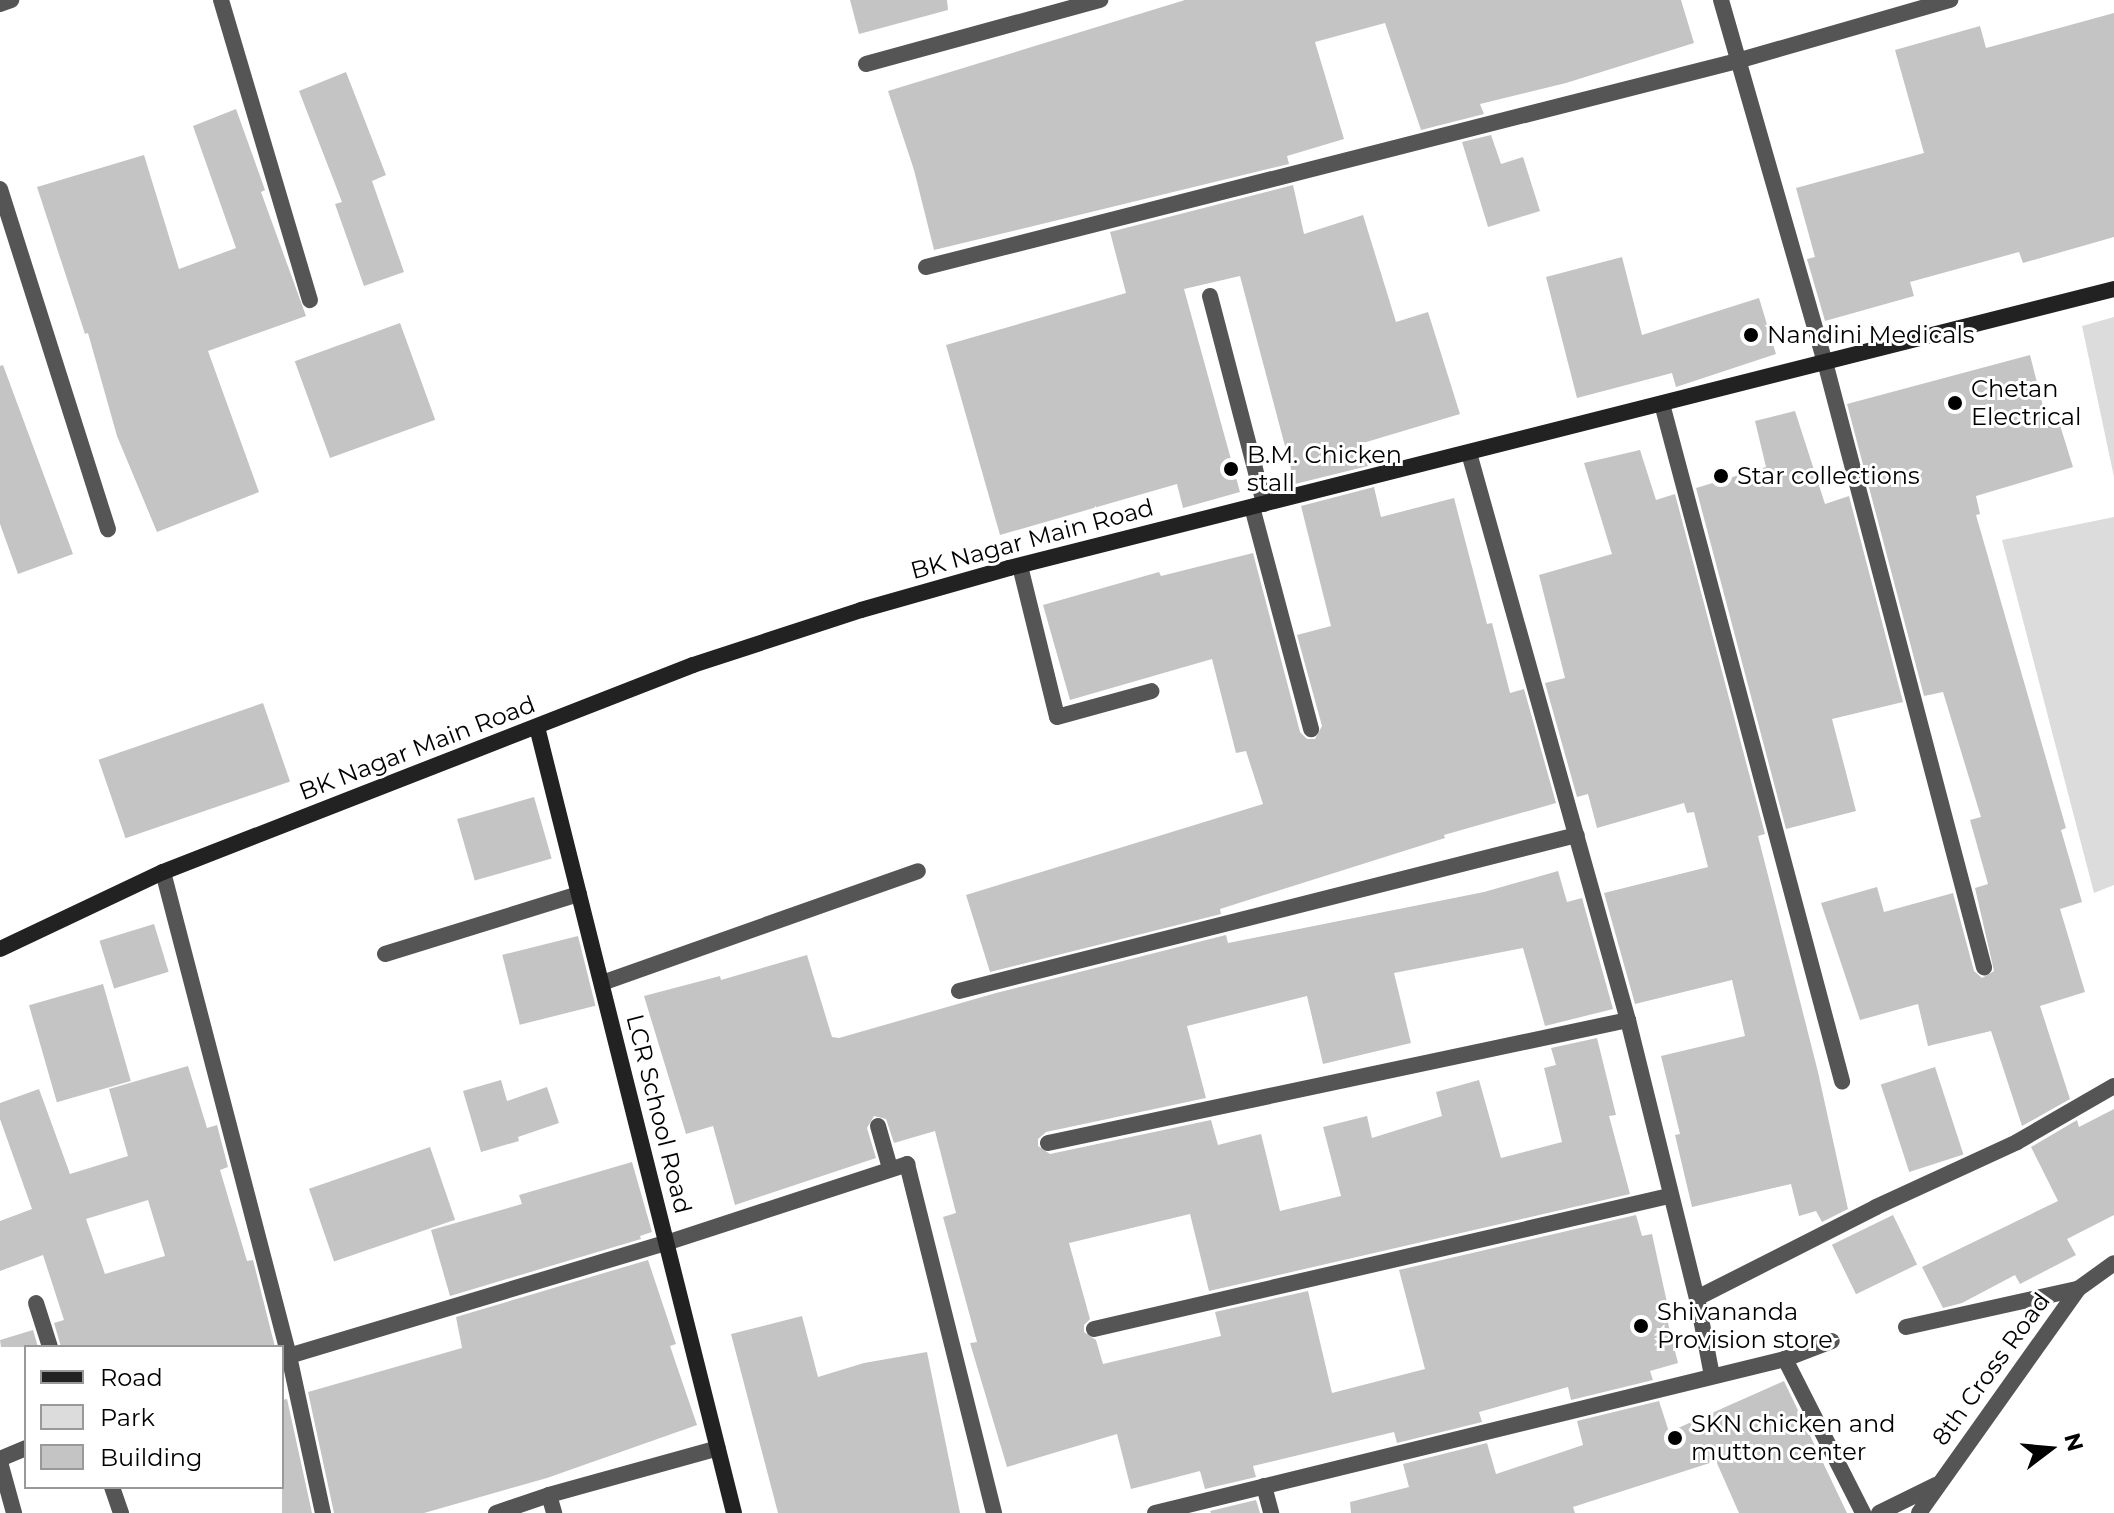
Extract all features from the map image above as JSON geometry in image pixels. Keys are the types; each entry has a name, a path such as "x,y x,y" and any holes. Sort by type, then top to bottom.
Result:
{"street":[{"path":"0,4 11,0"},
{"path":"221,0 310,300"},
{"path":"866,64 1100,0"},
{"path":"1721,0 1825,362 1984,967"},
{"path":"926,267 1737,61 1950,0"},
{"path":"0,189 108,529"},
{"name":"BK Nagar Main Road","path":"0,949 163,872 693,665 861,610 1020,566 2114,289"},
{"path":"1210,296 1311,729"},
{"path":"1662,404 1842,1081"},
{"path":"1469,453 1628,1020 1669,1196 1697,1298 1712,1376"},
{"path":"1020,566 1057,717 1152,691"},
{"name":"LCR School Road","path":"537,727 734,1513"},
{"path":"959,991 1577,835"},
{"path":"602,983 918,871"},
{"path":"163,872 283,1345"},
{"path":"385,954 579,894"},
{"path":"1048,1143 1628,1020"},
{"path":"1697,1298 1876,1207 2017,1142 2114,1086"},
{"path":"878,1126 890,1168"},
{"path":"323,1513 286,1357 666,1243 907,1164 994,1513"},
{"path":"1094,1329 1669,1196"},
{"name":"8th Cross Road","path":"1919,1513 2078,1289 2114,1263"},
{"path":"1906,1327 2078,1289"},
{"path":"36,1303 49,1345"},
{"path":"1155,1513 1785,1359 1832,1341"},
{"path":"1785,1359 1863,1513"},
{"path":"496,1513 718,1448"},
{"path":"14,1513 0,1460 24,1449"},
{"path":"1879,1513 1938,1484"},
{"path":"1264,1486 1271,1513"},
{"path":"113,1489 121,1513"},
{"path":"549,1495 554,1513"}],"green space":[{"path":"2114,317 2114,477 2082,326"},
{"path":"2114,517 2114,885 2094,893 2002,540"}],"building":[{"path":"850,0 947,0 948,10 859,34"},
{"path":"1185,0 1681,0 1694,43 1566,83 1480,104 1484,114 1421,130 1385,23 1315,42 1344,139 1287,156 1289,164 934,250 914,170 888,91"},
{"path":"2114,13 2114,237 2023,263 2019,252 1910,282 1914,296 1825,321 1807,259 1815,257 1796,188 1924,153 1895,50 1980,26 1986,48"},
{"path":"346,72 386,175 372,181 404,272 364,286 335,204 342,202 299,91"},
{"path":"236,109 265,190 261,192 306,316 208,351 259,492 157,532 117,436 88,333 85,334 37,187 144,155 179,269 236,248 193,126"},
{"path":"1491,135 1501,164 1523,157 1540,211 1488,227 1462,142"},
{"path":"1293,185 1304,234 1363,215 1396,322 1428,312 1460,414 1363,443 1368,466 1295,484 1240,276 1184,289 1240,492 1183,508 1177,484 1000,535 946,345 1126,293 1110,232"},
{"path":"1622,257 1642,335 1759,298 1776,354 1676,387 1672,373 1577,398 1546,277"},
{"path":"400,323 435,420 330,458 295,361"},
{"path":"2030,355 2048,426 2059,422 2073,467 1976,496 1980,514 1976,515 2066,828 2061,830 2082,902 2060,909 2085,992 2040,1006 2070,1099 2022,1126 1991,1031 1928,1046 1918,1004 1860,1020 1821,903 1877,887 1884,912 1953,893 1974,971 1982,978 1994,971 1975,888 1988,884 1970,820 1981,817 1943,692 1924,696 1847,404"},
{"path":"3,365 73,554 18,574 0,524 0,366"},
{"path":"1795,411 1825,504 1849,496 1903,702 1832,719 1856,811 1786,829 1696,488 1766,467 1755,421"},
{"path":"1640,450 1656,500 1675,494 1765,834 1758,836 1818,1072 1848,1209 1822,1222 1816,1211 1799,1216 1791,1184 1692,1207 1675,1135 1680,1134 1661,1056 1745,1036 1732,980 1635,1004 1604,893 1708,867 1694,812 1687,813 1684,803 1597,828 1588,794 1577,797 1545,683 1565,678 1539,575 1612,554 1584,463"},
{"path":"1374,487 1381,517 1454,498 1487,624 1492,623 1510,693 1524,689 1556,803 1444,835 1445,838 1220,909 1221,914 990,972 966,895 1263,804 1246,751 1236,753 1212,659 1070,700 1043,605 1159,572 1161,576 1253,553 1300,732 1307,739 1315,739 1322,726 1297,635 1331,626 1301,506"},
{"path":"263,703 290,781 126,838 98,760"},
{"path":"534,797 552,859 475,881 457,819"},
{"path":"1558,871 1567,902 1582,898 1613,1009 1545,1026 1523,948 1394,973 1411,1043 1323,1064 1307,996 1187,1026 1206,1098 1046,1132 1038,1139 1038,1146 1050,1154 1211,1120 1218,1145 1261,1134 1280,1211 1341,1196 1323,1127 1367,1116 1372,1138 1442,1116 1436,1092 1479,1080 1501,1158 1562,1142 1544,1068 1556,1065 1551,1048 1597,1038 1616,1115 1609,1116 1630,1194 1209,1291 1190,1214 1069,1243 1090,1319 1084,1325 1084,1332 1096,1340 1103,1364 1221,1336 1215,1312 1308,1291 1332,1393 1425,1369 1399,1270 1636,1215 1642,1236 1652,1234 1668,1307 1664,1307 1678,1363 1650,1371 1653,1380 1571,1400 1568,1387 1479,1412 1482,1422 1397,1443 1394,1432 1253,1466 1256,1477 1205,1489 1200,1471 1131,1489 1117,1434 1007,1467 970,1343 977,1342 943,1217 956,1213 935,1131 894,1143 886,1119 874,1116 867,1128 876,1158 735,1205 713,1126 686,1134 644,996 720,976 721,980 807,955 832,1037 839,1038 996,993 1226,935 1228,943 1484,892"},
{"path":"154,924 169,972 114,988 99,941"},
{"path":"578,936 595,1006 520,1025 502,955"},
{"path":"103,984 131,1081 57,1102 29,1005"},
{"path":"188,1066 207,1128 217,1125 228,1167 220,1170 247,1261 253,1260 274,1345 60,1345 54,1323 64,1320 43,1255 0,1271 0,1221 32,1209 0,1119 0,1103 39,1089 70,1174 128,1156 109,1089","holes":["148,1200 165,1256 105,1274 86,1219"]},
{"path":"1935,1067 1963,1154 1909,1172 1881,1085"},
{"path":"501,1080 507,1101 547,1087 559,1123 518,1137 519,1141 481,1152 463,1091"},
{"path":"2114,1109 2114,1215 2067,1239 2076,1255 2020,1284 2015,1275 1962,1303 1943,1308 1922,1267 2058,1201 2031,1147 2077,1120 2079,1127"},
{"path":"430,1147 455,1220 334,1261 309,1189"},
{"path":"632,1162 652,1232 640,1236 641,1239 450,1296 431,1230 522,1204 519,1195"},
{"path":"1893,1215 1917,1264 1856,1294 1832,1245"},
{"path":"648,1260 676,1344 670,1346 697,1425 547,1478 424,1513 334,1513 308,1392 462,1348 456,1317"},
{"path":"802,1316 818,1377 864,1363 927,1352 960,1513 778,1513 731,1334"},
{"path":"33,1330 37,1345 1,1347 0,1340"},
{"path":"1784,1381 1847,1513 1739,1513 1716,1461 1573,1507 1575,1513 1351,1513 1350,1502 1409,1487 1403,1464 1487,1443 1496,1474 1583,1445 1577,1421 1659,1401 1669,1432"},
{"path":"287,1399 312,1513 282,1513 284,1400"},
{"path":"1256,1500 1260,1513 1210,1511"}],"place":[{"name":"Nandini Medicals","path":"1751,335"},
{"name":"Chetan Electrical","path":"1955,403"},
{"name":"B.M. Chicken stall","path":"1231,469"},
{"name":"Star collections","path":"1721,476"},
{"name":"Shivananda Provision store","path":"1641,1326"},
{"name":"SKN chicken and mutton center","path":"1675,1438"}]}
